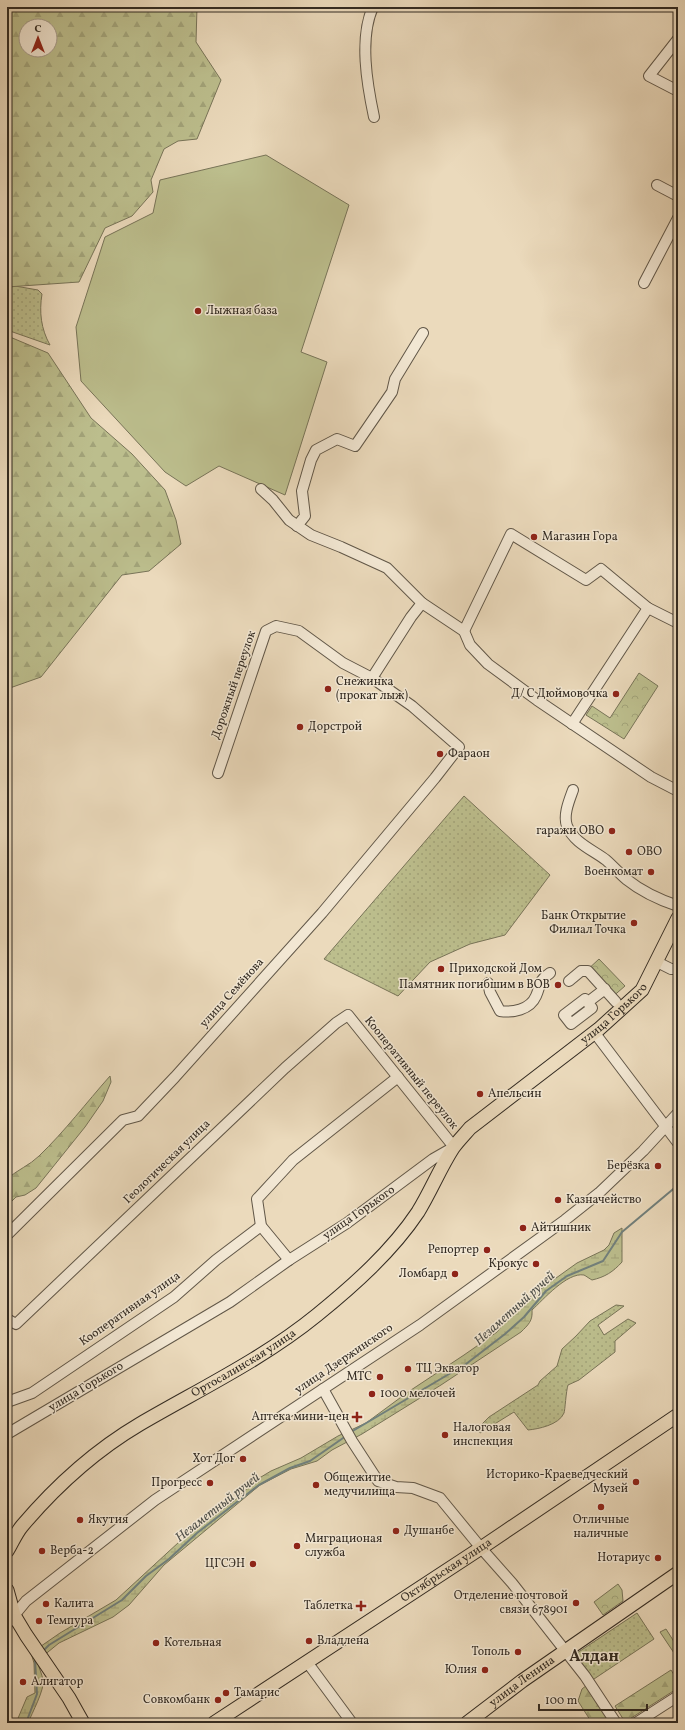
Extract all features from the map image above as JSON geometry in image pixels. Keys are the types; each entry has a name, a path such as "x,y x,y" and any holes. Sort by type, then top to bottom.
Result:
{"main road":[{"name":"улица Горького","path":"454,1147 470,1128 594,1032 642,990 678,918"},
{"name":"Ортосалинская улица","path":"7,1551 22,1527 55,1490 94,1456 139,1425 221,1379 281,1342 317,1315 362,1275 397,1239 417,1212 454,1147"},
{"name":"Октябрьская улица","path":"214,1723 480,1548 678,1415"},
{"name":"улица Ленина","path":"467,1723 565,1651 678,1573"},
{"path":"7,1590 11,1619 31,1643 69,1698 82,1722"}],"street":[{"path":"373,7 366,42 366,68 374,117"},
{"path":"678,39 649,76 678,91"},
{"path":"657,185 678,196"},
{"path":"644,283 678,218"},
{"path":"297,526 305,516 302,491 306,475 316,450 337,439 356,446 392,392 395,379 424,333"},
{"path":"261,489 273,500 289,520 311,535 387,568 422,603 464,631 470,645 488,664 572,724 651,777 678,791"},
{"path":"464,631 511,534 586,580 601,569 648,608 678,623"},
{"path":"372,678 410,617 422,603"},
{"path":"572,724 648,608"},
{"name":"Дорожный переулок","path":"218,773 266,631 276,626 299,632 343,663 372,678 412,706 459,747"},
{"name":"улица Семёнова","path":"7,1235 123,1120 138,1116 175,1077 322,913 459,747"},
{"path":"573,790 568,802 566,815 567,826 578,841 607,860 627,879 653,895 678,906"},
{"path":"657,962 671,969 678,969"},
{"path":"569,981 582,971 588,971 616,1002"},
{"path":"488,983 490,992 500,1011 509,1012 529,1005 536,996 538,986 542,979 550,973"},
{"path":"588,1002 604,989"},
{"name":"Кооперативный переулок","path":"348,1014 454,1147"},
{"name":"Геологическая улица","path":"7,1319 16,1324 285,1068 336,1022 348,1014"},
{"path":"594,1032 678,1143"},
{"path":"288,1260 261,1226 257,1199 293,1160 398,1077"},
{"name":"улица Дзержинского","path":"11,1619 26,1601 155,1500 420,1325 566,1220 599,1193 643,1151 678,1113"},
{"name":"улица Горького","path":"7,1434 230,1302 288,1260 348,1223 433,1159 454,1147"},
{"name":"Кооперативная улица","path":"7,1402 32,1393 174,1297 216,1260 261,1226"},
{"path":"323,1389 352,1441 378,1481 396,1487 413,1488 440,1498 480,1548 512,1583 585,1676 616,1723"},
{"path":"307,1662 352,1723"},
{"path":"636,1723 678,1696"}],"green space":[{"path":"7,7 197,7 196,42 221,80 197,139 178,141 164,149 151,180 153,192 132,216 105,228 79,282 7,287"},
{"name":"Лыжная база","path":"266,155 349,205 301,352 327,362 285,495 219,466 186,486 165,472 81,381 76,327 105,237 153,213 160,180"},
{"path":"15,286 38,290 42,294 42,320 50,345 7,330 7,288"},
{"path":"7,333 10,337 48,353 91,418 132,454 165,490 176,520 181,544 149,571 122,575 41,677 7,689"},
{"path":"639,673 658,686 624,739 586,715 592,706 610,718"},
{"path":"464,796 550,875 505,935 470,944 430,962 398,996 324,959"},
{"path":"599,959 625,986 610,999 585,972"},
{"path":"110,1076 111,1082 103,1101 85,1127 36,1188 25,1195 16,1197 7,1206 7,1179 28,1165 49,1146"},
{"path":"622,1228 622,1262 615,1269 605,1276 592,1280 584,1275 577,1275 563,1282 532,1310 531,1320 521,1332 441,1385 362,1434 332,1450 317,1461 291,1469 260,1485 164,1565 129,1605 113,1617 59,1643 37,1661 43,1680 40,1695 28,1723 16,1723 27,1697 35,1693 34,1663 31,1653 60,1633 116,1600 179,1542 234,1501 256,1480 271,1471 301,1458 338,1436 366,1423 408,1392 497,1332 514,1310 577,1263 604,1250 609,1245 614,1233"},
{"path":"616,1305 624,1306 598,1325 604,1335 628,1319 636,1323 615,1341 615,1352 579,1380 568,1385 564,1413 558,1421 548,1426 528,1430 514,1412 480,1433 480,1426 489,1417 538,1385 540,1381 557,1366 562,1349 590,1321"},
{"path":"618,1584 622,1590 623,1601 603,1615 594,1602"},
{"path":"637,1613 654,1639 591,1681 574,1655"},
{"path":"666,1629 678,1648 678,1659 660,1632"},
{"path":"671,1670 678,1681 678,1688 625,1722 615,1706"},
{"path":"587,1685 611,1723 592,1723 578,1701 582,1689"}],"waterway":[{"name":"Незаметный ручей","path":"351,1432 466,1364 505,1334 524,1317 546,1291 567,1276 603,1261 622,1232 678,1185"},
{"name":"Незаметный ручей","path":"43,1651 49,1645 122,1600 146,1576 169,1559 197,1533 259,1485 290,1468 310,1461 346,1436"},
{"name":"Незаметный ручей","path":"26,1723 37,1694 36,1658"}],"place":[{"name":"Лыжная база","path":"198,311"},
{"name":"Магазин Гора","path":"534,537"},
{"name":"Снежинка (прокат лыж)","path":"328,689"},
{"name":"Д/ С Дюймовочка","path":"616,694"},
{"name":"Дорстрой","path":"300,727"},
{"name":"Фараон","path":"440,754"},
{"name":"гаражи ОВО","path":"612,831"},
{"name":"ОВО","path":"629,852"},
{"name":"Военкомат","path":"651,872"},
{"name":"Банк Открытие Филиал Точка","path":"634,923"},
{"name":"Приходской Дом","path":"441,969"},
{"name":"Памятник погибшим в ВОВ","path":"558,985"},
{"name":"Апельсин","path":"480,1094"},
{"name":"Берёзка","path":"658,1166"},
{"name":"Казначейство","path":"558,1200"},
{"name":"Айтишник","path":"523,1228"},
{"name":"Репортер","path":"487,1250"},
{"name":"Крокус","path":"536,1264"},
{"name":"Ломбард","path":"455,1274"},
{"name":"ТЦ Экватор","path":"408,1369"},
{"name":"МТС","path":"380,1377"},
{"name":"1000 мелочей","path":"372,1394"},
{"name":"Аптека мини-цен","path":"357,1417"},
{"name":"Налоговая инспекция","path":"445,1435"},
{"name":"Хот Дог","path":"243,1459"},
{"name":"Историко-Краеведческий Музей","path":"636,1482"},
{"name":"Прогресс","path":"210,1483"},
{"name":"Общежитие медучилища","path":"316,1485"},
{"name":"Отличные наличные","path":"601,1507"},
{"name":"Якутия","path":"80,1520"},
{"name":"Душанбе","path":"396,1531"},
{"name":"Миграционая служба","path":"297,1546"},
{"name":"Верба-2","path":"42,1551"},
{"name":"Нотариус","path":"658,1558"},
{"name":"ЦГСЭН","path":"253,1564"},
{"name":"Отделение почтовой связи 678901","path":"576,1603"},
{"name":"Калита","path":"46,1604"},
{"name":"Таблетка","path":"361,1606"},
{"name":"Темпура","path":"39,1621"},
{"name":"Владлена","path":"309,1641"},
{"name":"Котельная","path":"156,1643"},
{"name":"Тополь","path":"518,1652"},
{"name":"Юлия","path":"485,1670"},
{"name":"Алигатор","path":"23,1682"},
{"name":"Тамарис","path":"226,1693"},
{"name":"Совкомбанк","path":"218,1700"}],"district":[{"name":"Алдан","path":"594,1657"}]}
